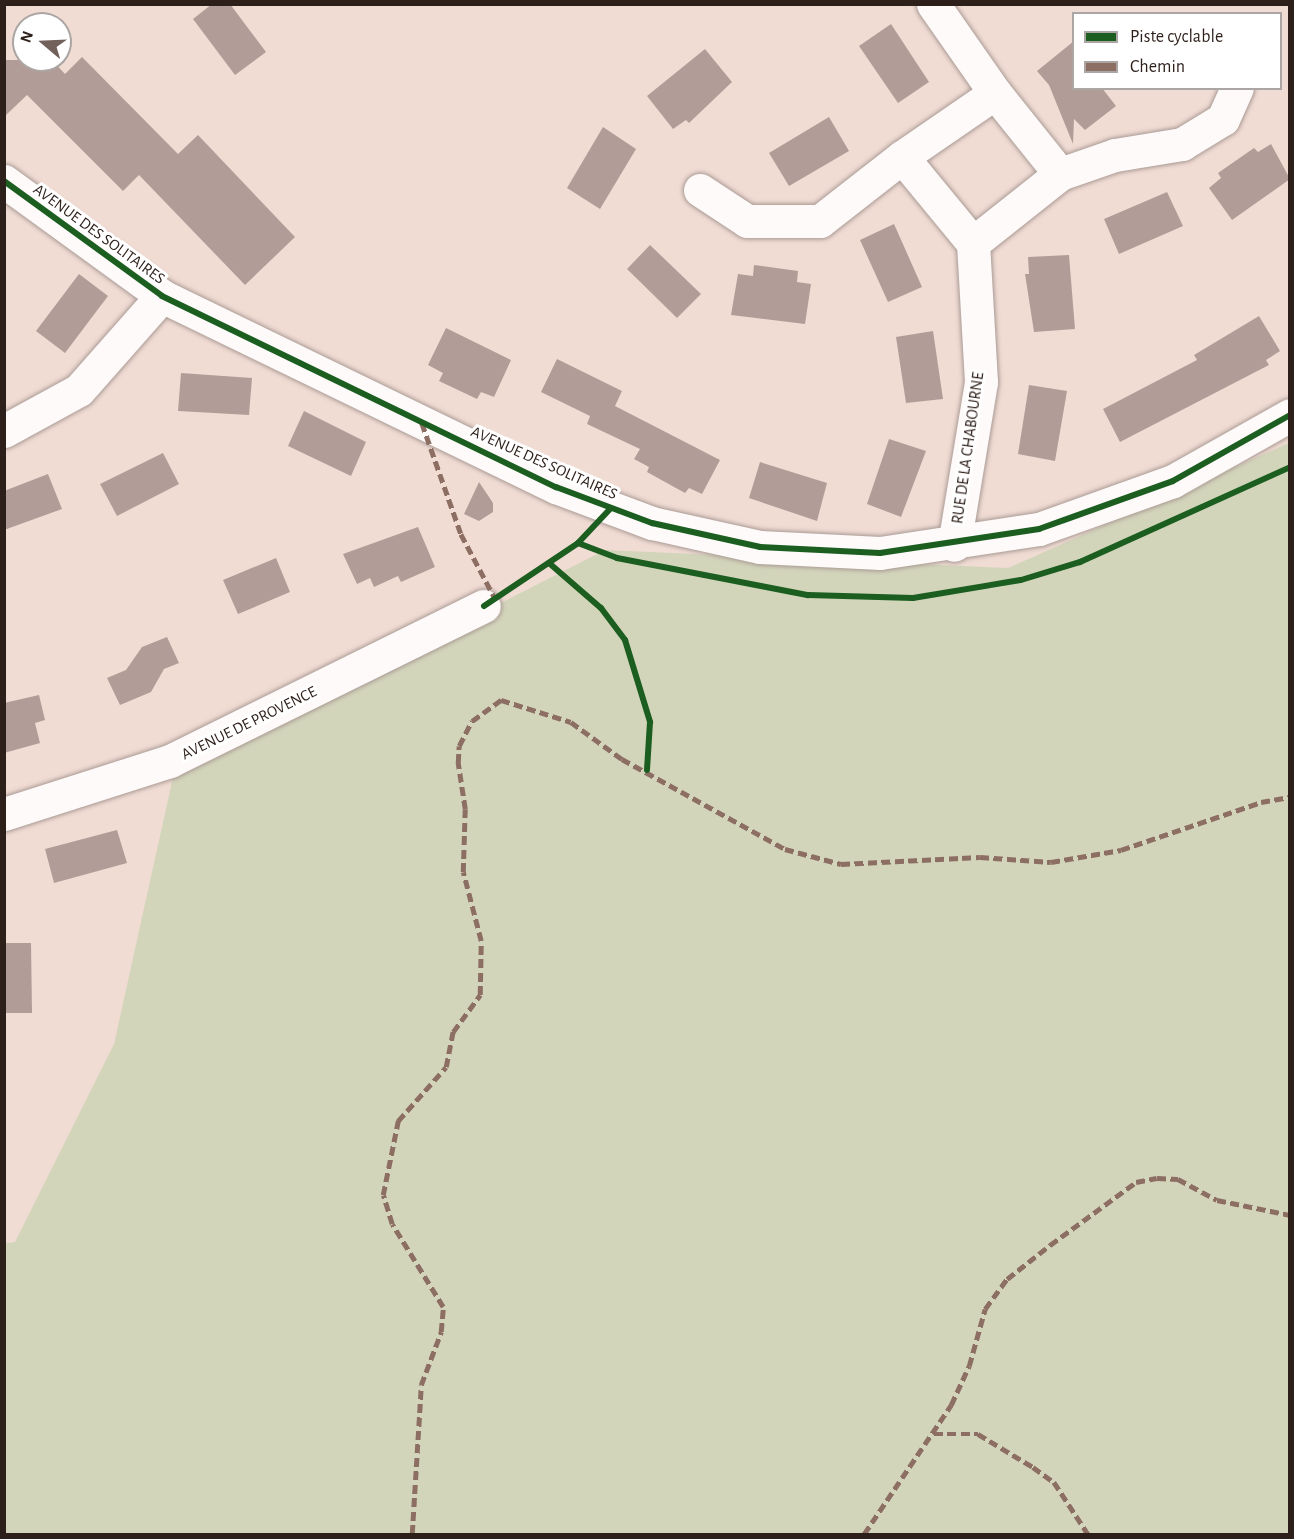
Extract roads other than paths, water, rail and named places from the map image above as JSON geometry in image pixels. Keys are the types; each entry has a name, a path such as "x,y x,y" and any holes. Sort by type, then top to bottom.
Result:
{"street":[{"path":"933,4 995,93 1060,174"},
{"path":"902,157 973,243 1060,174 1115,155 1182,144 1223,119 1236,90"},
{"path":"700,190 747,221 820,221 902,157 995,93"},
{"name":"AVENUE DES SOLITAIRES","path":"4,181 162,296 556,487 652,523 798,550 880,553 954,545 1039,529 1129,499 1290,415"},
{"name":"RUE DE LA CHABOURNE","path":"954,545 981,382 973,243"},
{"path":"4,431 79,390 162,296"},
{"name":"AVENUE DE PROVENCE","path":"4,814 170,761 484,606"}]}
